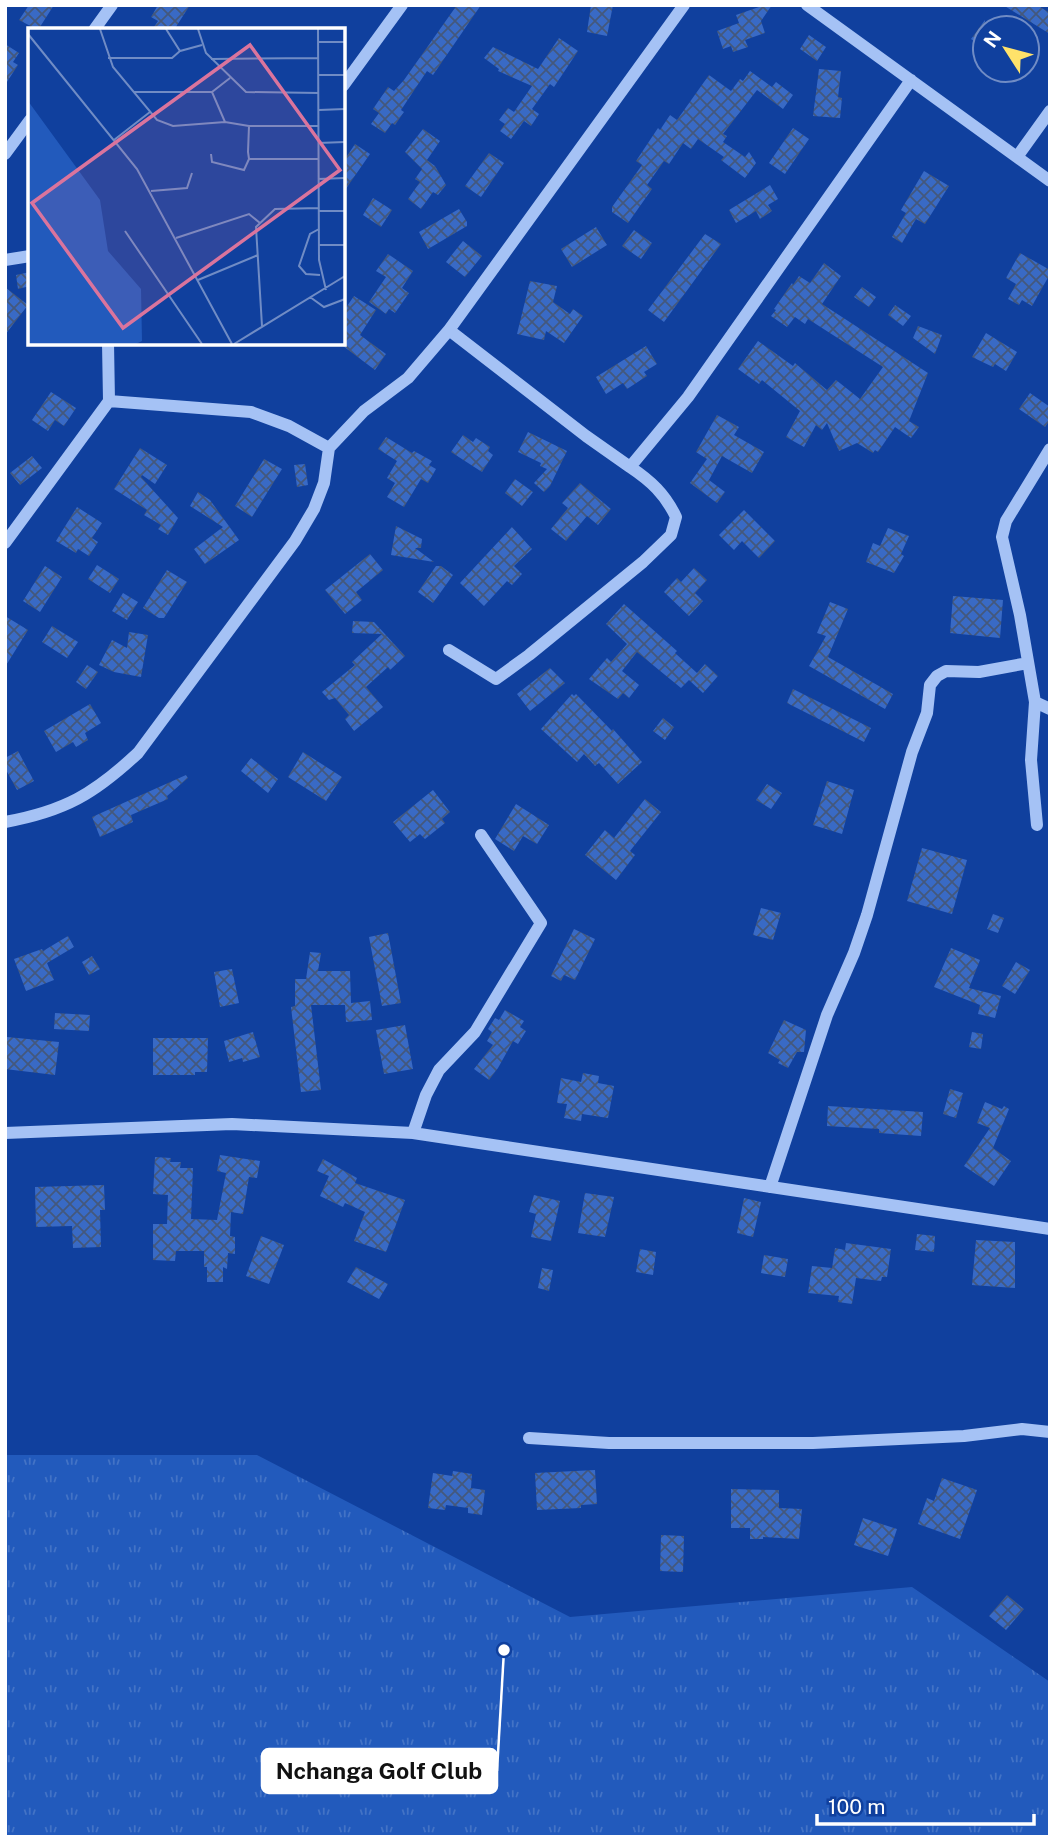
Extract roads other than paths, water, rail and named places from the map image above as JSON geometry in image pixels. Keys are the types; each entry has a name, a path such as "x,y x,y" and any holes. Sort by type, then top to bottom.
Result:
{"street":[{"path":"95,28 112,5"},
{"path":"345,83 402,5"},
{"path":"5,822 41,816 83,797 110,779 138,753 295,541 314,509 324,484 330,448 363,411 408,378 449,330 684,5"},
{"path":"807,5 825,10 911,80 1050,181"},
{"path":"630,467 688,397 911,80"},
{"path":"1017,157 1050,111"},
{"path":"5,155 28,123"},
{"path":"5,259 28,256"},
{"path":"449,330 586,436 653,483 667,499 676,517 671,535 622,579 496,679 449,650"},
{"path":"5,543 109,401 108,345"},
{"path":"109,401 251,412 289,426 330,448"},
{"path":"1037,825 1031,760 1035,702 1002,537 1006,521 1050,449"},
{"path":"769,1187 827,1015 867,915 912,752 927,713 930,685 937,676 946,671 979,672 1028,663"},
{"path":"1035,702 1050,709"},
{"path":"413,1133 426,1095 439,1070 475,1032 541,923 481,835"},
{"path":"5,1133 232,1124 413,1133 1050,1229"},
{"path":"529,1437 609,1443 813,1443 964,1436 1022,1429 1050,1432"}],"place":[{"name":"Nchanga Golf Club","path":"504,1650"}]}
